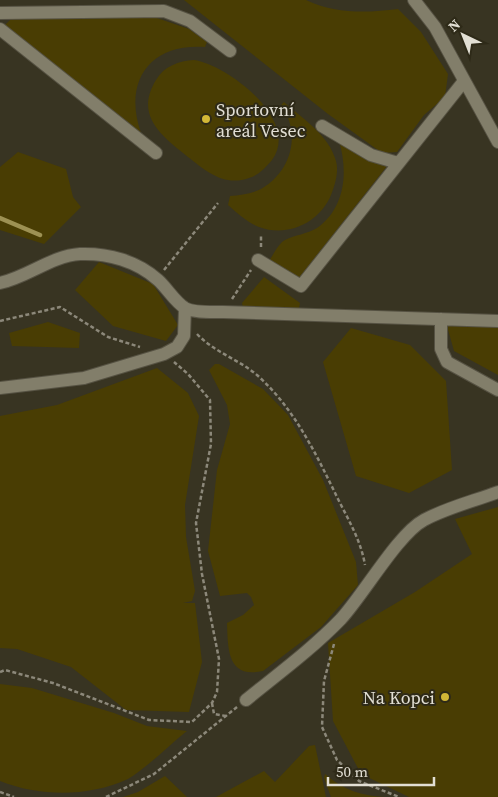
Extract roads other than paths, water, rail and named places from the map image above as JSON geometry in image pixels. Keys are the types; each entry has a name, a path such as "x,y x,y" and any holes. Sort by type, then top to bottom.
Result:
{"street":[{"path":"414,0 435,27 498,142"},
{"path":"0,13 164,11 190,21 230,51"},
{"path":"0,29 156,153"},
{"path":"258,260 301,286 464,81"},
{"path":"322,126 371,154 398,163"},
{"path":"0,283 10,281 51,261 79,254 106,256 135,263 157,279 185,314 184,336 177,348 164,354 84,378 0,388"},
{"path":"185,314 223,312 498,321"},
{"path":"441,319 441,349 448,362 498,390"},
{"path":"246,700 302,655 341,618 369,586 402,540 423,520 498,492"}],"waterway":[{"path":"0,218 40,235"}],"place":[{"name":"Sportovní areál Vesec","path":"206,119"},
{"name":"Na Kopci","path":"445,697"}]}
